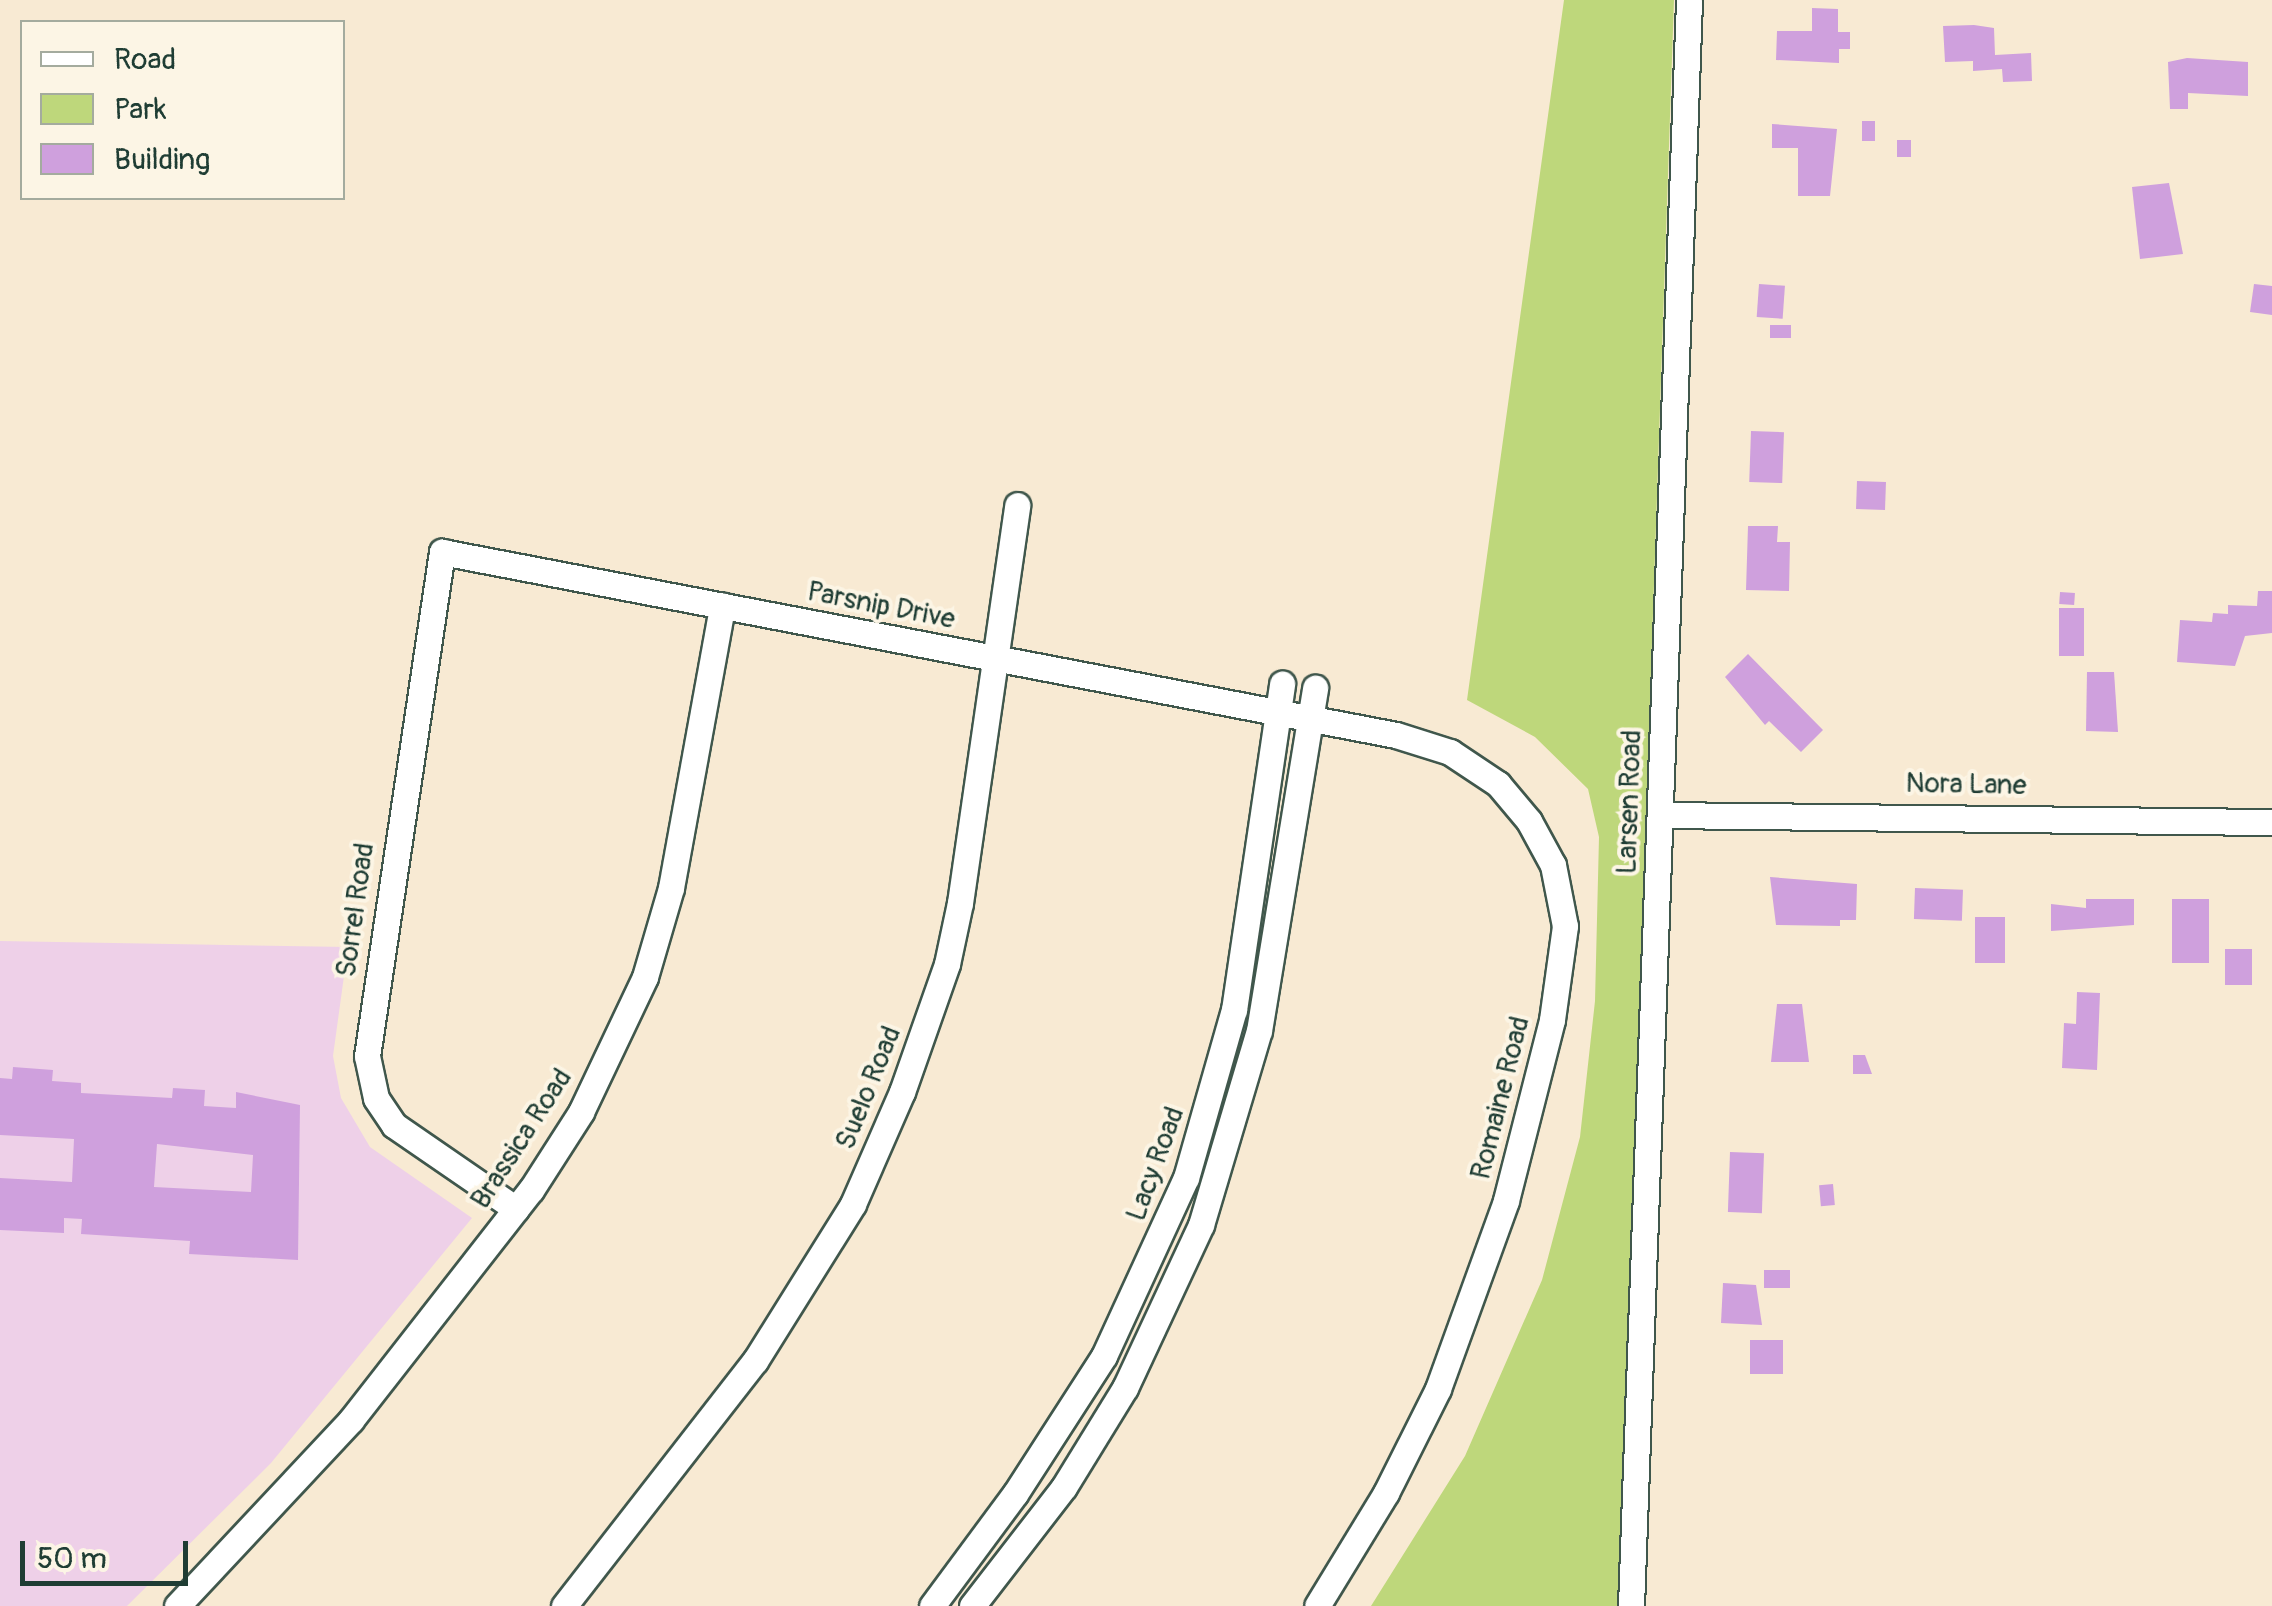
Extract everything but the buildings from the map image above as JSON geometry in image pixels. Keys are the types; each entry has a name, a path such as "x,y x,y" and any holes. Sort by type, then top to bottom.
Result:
{"street":[{"name":"Larsen Road","path":"1631,1606 1690,0"},
{"name":"Suelo Road","path":"564,1606 755,1362 831,1242 878,1149 947,964 1016,505"},
{"name":"Parsnip Drive","path":"442,552 1309,720"},
{"name":"Sorrel Road","path":"442,552 366,1056 376,1098 394,1125 516,1209"},
{"name":"Brassica Road","path":"177,1606 352,1420 516,1209 581,1112 644,978 671,888 722,606"},
{"name":"Lacy Road","path":"932,1606 1015,1494 1104,1356 1186,1178 1234,1010 1282,684"},
{"path":"972,1606 1064,1487 1126,1388 1201,1226 1259,1031 1315,688"},
{"name":"Romaine Road","path":"1309,720 1419,740 1476,766 1544,843 1565,926 1540,1078 1487,1261 1410,1447 1317,1606"},
{"name":"Nora Lane","path":"1660,815 2272,822"}],"shaded area":[{"path":"0,941 348,947 333,1056 341,1098 370,1147 472,1218 271,1463 127,1606 0,1606"}],"green space":[{"path":"1564,0 1674,0 1619,1606 1371,1606 1465,1456 1542,1280 1580,1137 1595,1001 1599,837 1588,789 1535,737 1467,700"}]}
